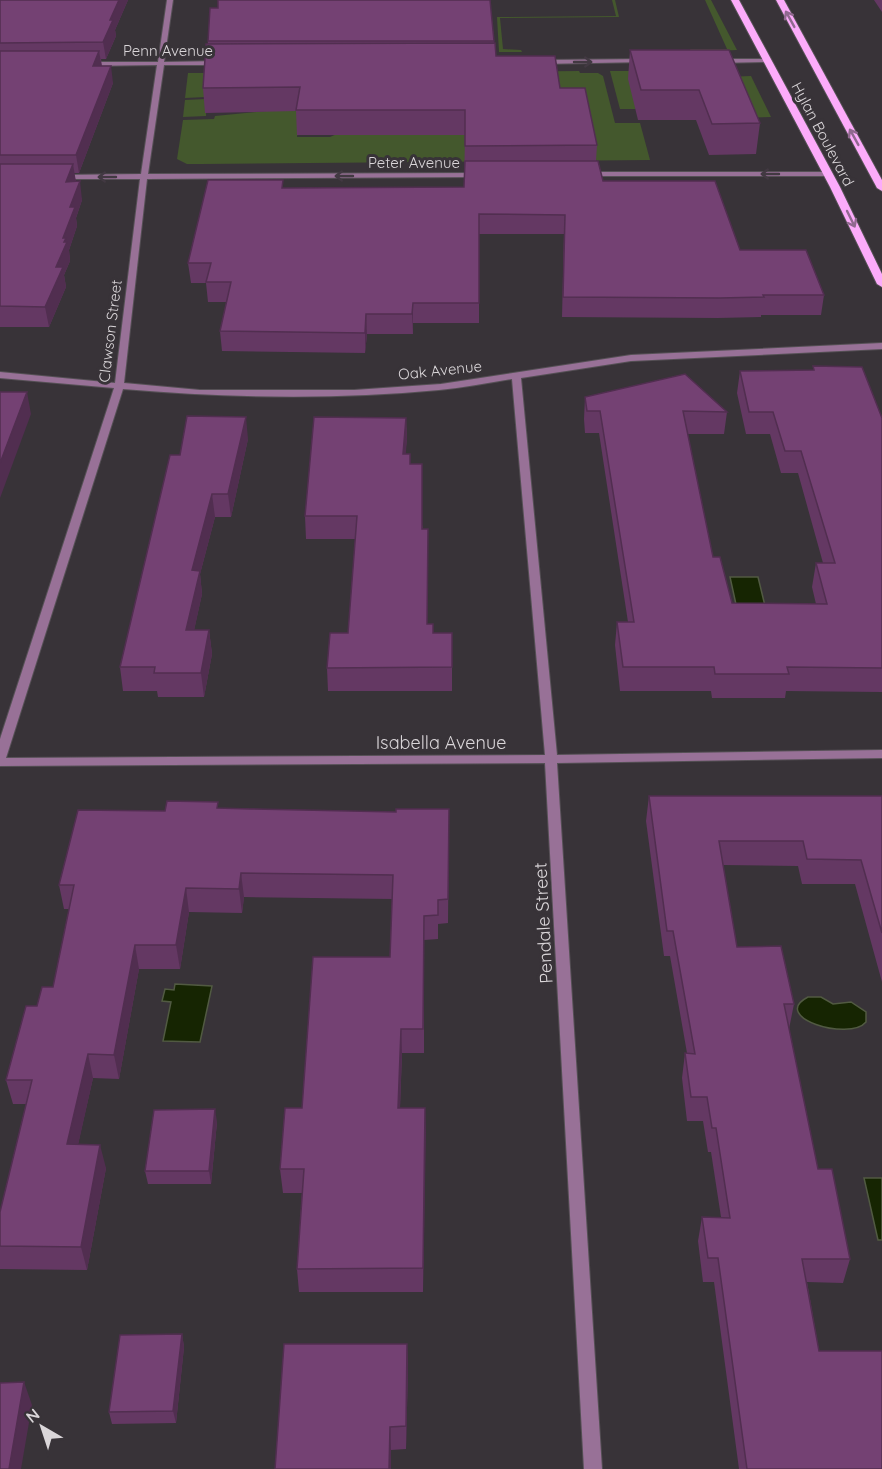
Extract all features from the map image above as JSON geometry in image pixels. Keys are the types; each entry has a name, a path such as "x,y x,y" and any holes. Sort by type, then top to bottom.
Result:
{"main road":[{"name":"Hylan Boulevard","path":"735,0 828,174 882,284"},
{"name":"Hylan Boulevard","path":"780,0 880,182"}],"street":[{"name":"Clawson Street","path":"0,758 119,387 144,177 170,0"},
{"path":"531,62 654,61"},
{"path":"710,61 768,61"},
{"name":"Penn Avenue","path":"78,64 224,63"},
{"path":"577,174 828,174"},
{"name":"Peter Avenue","path":"55,177 484,175"},
{"name":"Oak Avenue","path":"0,375 200,393 354,393 441,387 631,358 882,346"},
{"name":"Pendale Street","path":"516,377 551,759 593,1469"},
{"name":"Isabella Avenue","path":"0,762 551,759 882,754"}],"shaded area":[{"path":"612,0 615,0 619,17 500,18 503,49 521,50 522,52 499,52 497,17 616,16"},
{"path":"705,0 711,0 737,50 691,52 690,49 727,49"},
{"path":"579,71 580,73 598,73 603,76 615,123 640,123 650,160 187,164 177,159 183,120 214,119 215,116 276,110 301,111 297,137 330,137 480,72"},
{"path":"610,71 683,71 635,109 620,109"},
{"path":"188,73 263,73 206,97 185,98"},
{"path":"751,76 771,117 677,119 726,77"},
{"path":"206,99 206,116 183,117 185,100"},
{"path":"730,577 758,577 766,610 737,609"},
{"path":"175,984 212,986 200,1042 163,1041 171,1002 162,1001 165,989 174,990"},
{"path":"808,997 821,997 833,1004 851,1002 866,1012 866,1022 857,1027 844,1029 816,1025 798,1012 799,1005"},
{"path":"864,1178 882,1178 882,1240 878,1240"}],"building":[{"path":"0,0 119,0 103,42 0,43"},
{"path":"218,0 490,0 494,41 208,41 210,8 218,8"},
{"path":"495,43 496,56 555,56 560,88 585,88 597,145 465,146 465,110 296,110 300,87 203,88 206,44"},
{"path":"630,50 729,50 760,123 712,124 699,90 641,90"},
{"path":"0,51 99,51 93,66 111,66 76,155 0,155"},
{"path":"465,161 598,161 603,181 715,181 740,250 806,250 824,295 720,298 563,297 565,215 479,214 479,303 413,303 412,314 366,314 365,333 220,331 231,282 206,282 211,263 188,263 208,180 283,180 282,188 464,187"},
{"path":"0,164 73,164 66,182 80,181 70,207 75,207 63,238 66,238 64,242 67,242 56,267 63,267 45,307 0,306"},
{"path":"813,366 862,367 882,418 882,668 787,667 789,674 715,674 714,667 623,667 617,622 634,622 600,411 587,411 585,397 685,374 727,412 683,411 713,557 720,557 732,603 827,604 816,563 835,563 801,451 785,451 773,412 749,412 740,371 814,370"},
{"path":"0,392 27,392 0,463"},
{"path":"187,416 246,417 228,494 212,494 192,570 200,571 186,630 209,630 201,673 154,673 155,667 120,667 170,455 180,455"},
{"path":"314,417 406,418 403,454 410,454 410,464 422,464 422,529 428,529 427,624 433,624 433,633 452,633 452,667 327,668 330,633 348,633 357,516 305,516"},
{"path":"649,796 882,796 882,933 861,860 807,859 803,841 719,841 737,947 781,946 794,1004 784,1004 818,1169 832,1169 850,1259 802,1259 819,1351 882,1351 882,1469 747,1469 718,1258 708,1258 702,1217 730,1218 716,1128 712,1128 707,1097 691,1097 685,1053 695,1054 673,931 667,931"},
{"path":"167,801 218,802 217,808 251,809 396,812 396,809 449,809 448,899 438,900 438,915 424,916 423,1029 401,1029 398,1108 425,1108 423,1268 297,1269 304,1169 280,1169 285,1108 302,1108 313,957 390,957 393,875 241,873 239,889 186,888 176,945 135,945 114,1055 88,1054 67,1144 100,1145 81,1247 0,1246 0,1212 32,1080 6,1080 26,1006 37,1006 42,987 53,987 74,885 59,885 78,810 165,811"},
{"path":"215,1109 209,1171 145,1171 154,1110"},
{"path":"182,1334 173,1411 109,1412 120,1335"},
{"path":"284,1344 407,1344 406,1426 390,1427 389,1469 275,1469"},
{"path":"24,1382 9,1469 0,1469 0,1383"}]}
